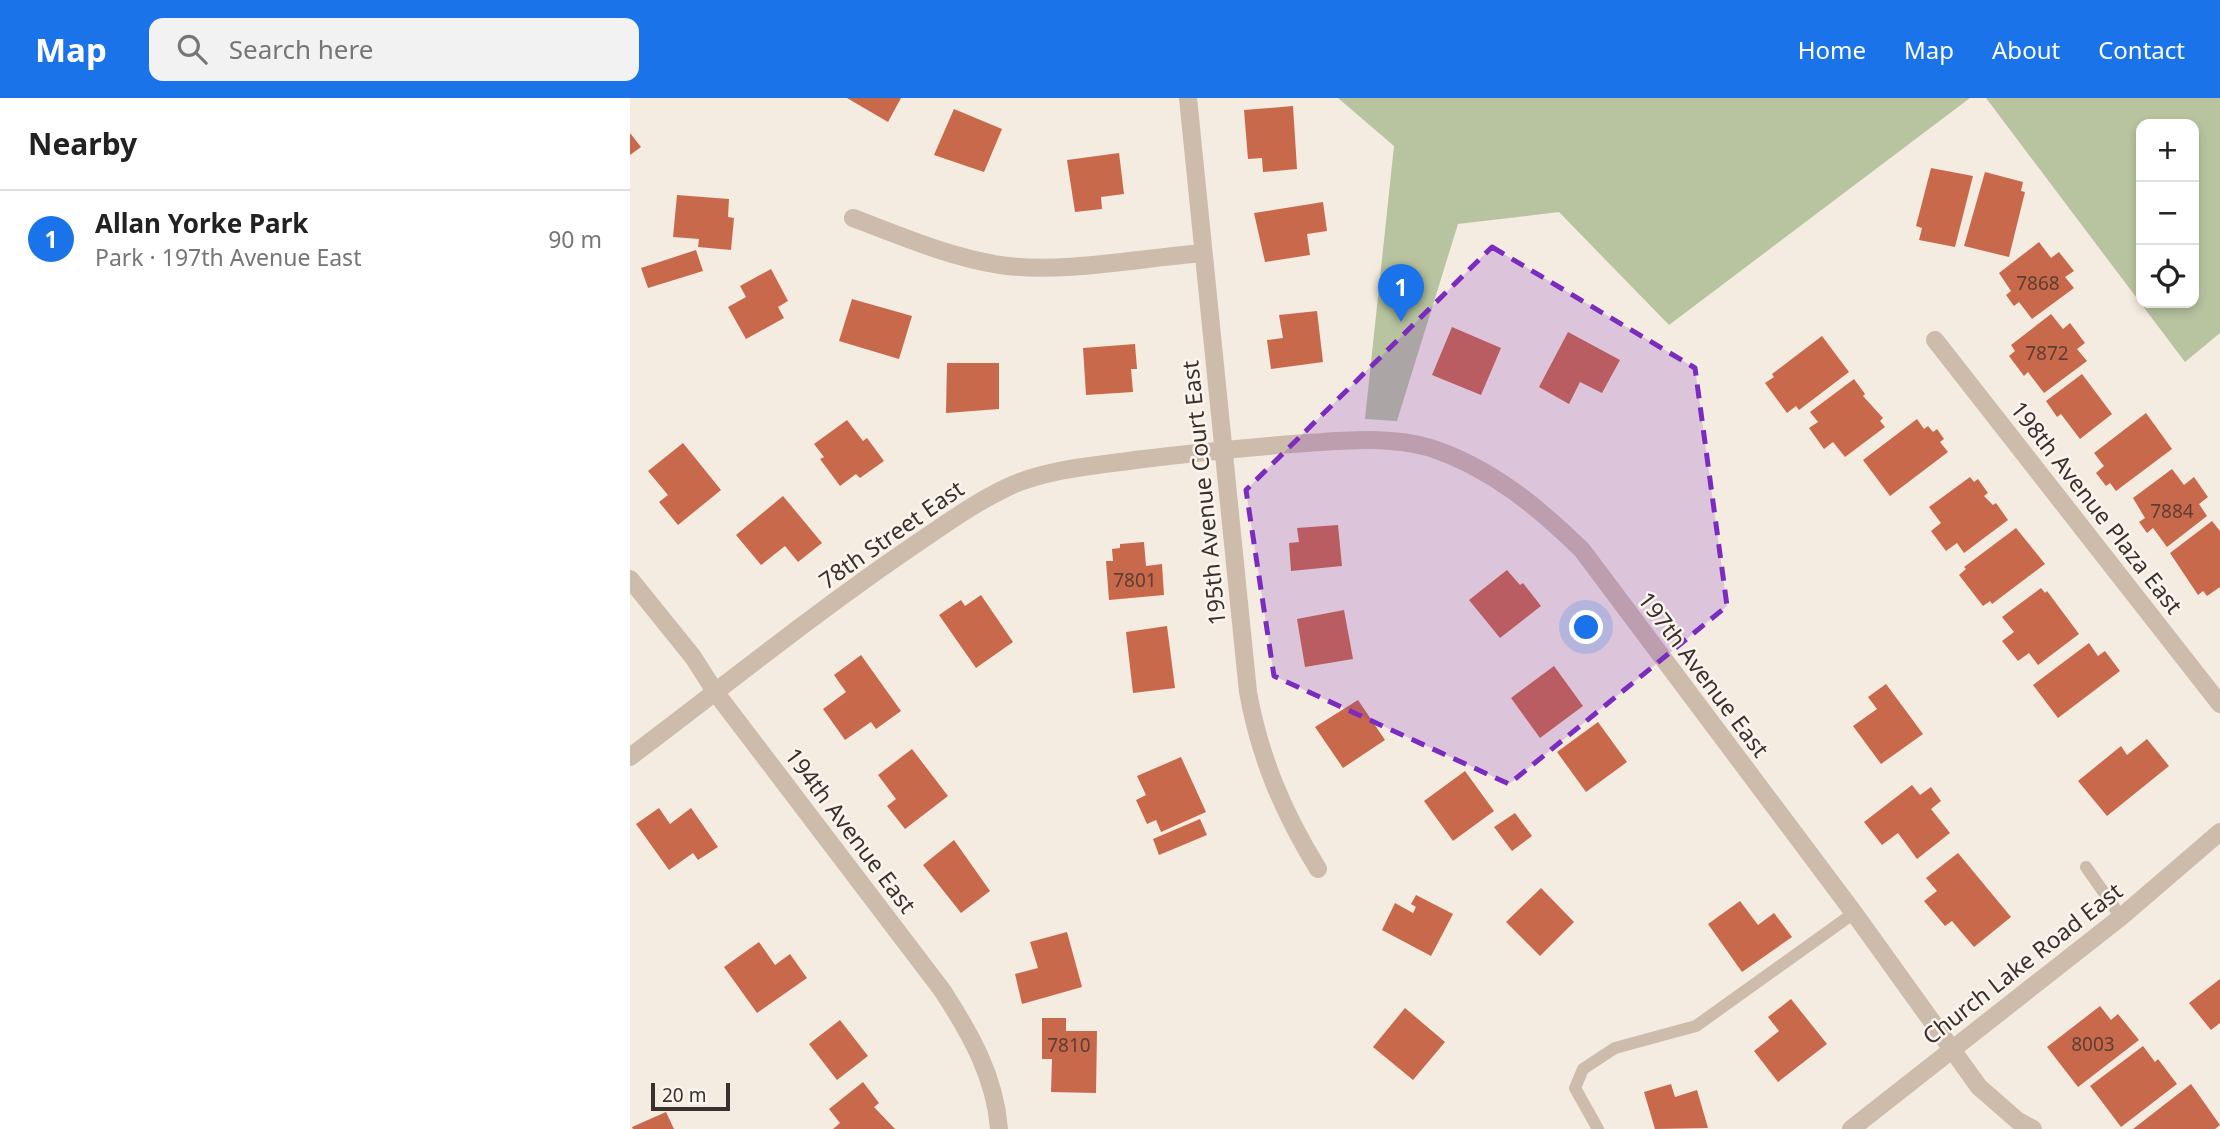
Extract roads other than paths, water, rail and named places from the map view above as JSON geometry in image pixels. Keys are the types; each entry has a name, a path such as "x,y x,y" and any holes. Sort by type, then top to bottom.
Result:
{"street":[{"name":"195th Avenue Court East","path":"1188,98 1254,724 1273,786 1318,869"},
{"path":"853,218 959,257 1003,265 1048,267 1203,253"},
{"name":"198th Avenue Plaza East","path":"1935,340 2220,704"},
{"name":"197th Avenue East","path":"1223,448 1351,440 1395,442 1430,448 1501,482 1541,510 1582,550 1854,913 1979,1087 2018,1121 2033,1129"},
{"name":"78th Street East","path":"630,757 860,582 979,502 1011,485 1098,466 1223,448"},
{"name":"194th Avenue East","path":"630,579 693,657 716,693 942,990 967,1029 988,1077 999,1129"},
{"name":"Church Lake Road East","path":"1851,1129 2121,917 2220,832"}],"lane":[{"path":"2086,867 2121,917"},
{"path":"1598,1129 1575,1088 1583,1069 1615,1048 1696,1026 1854,913"}],"place":[{"name":"Allan Yorke Park","path":"1401,322"}]}
